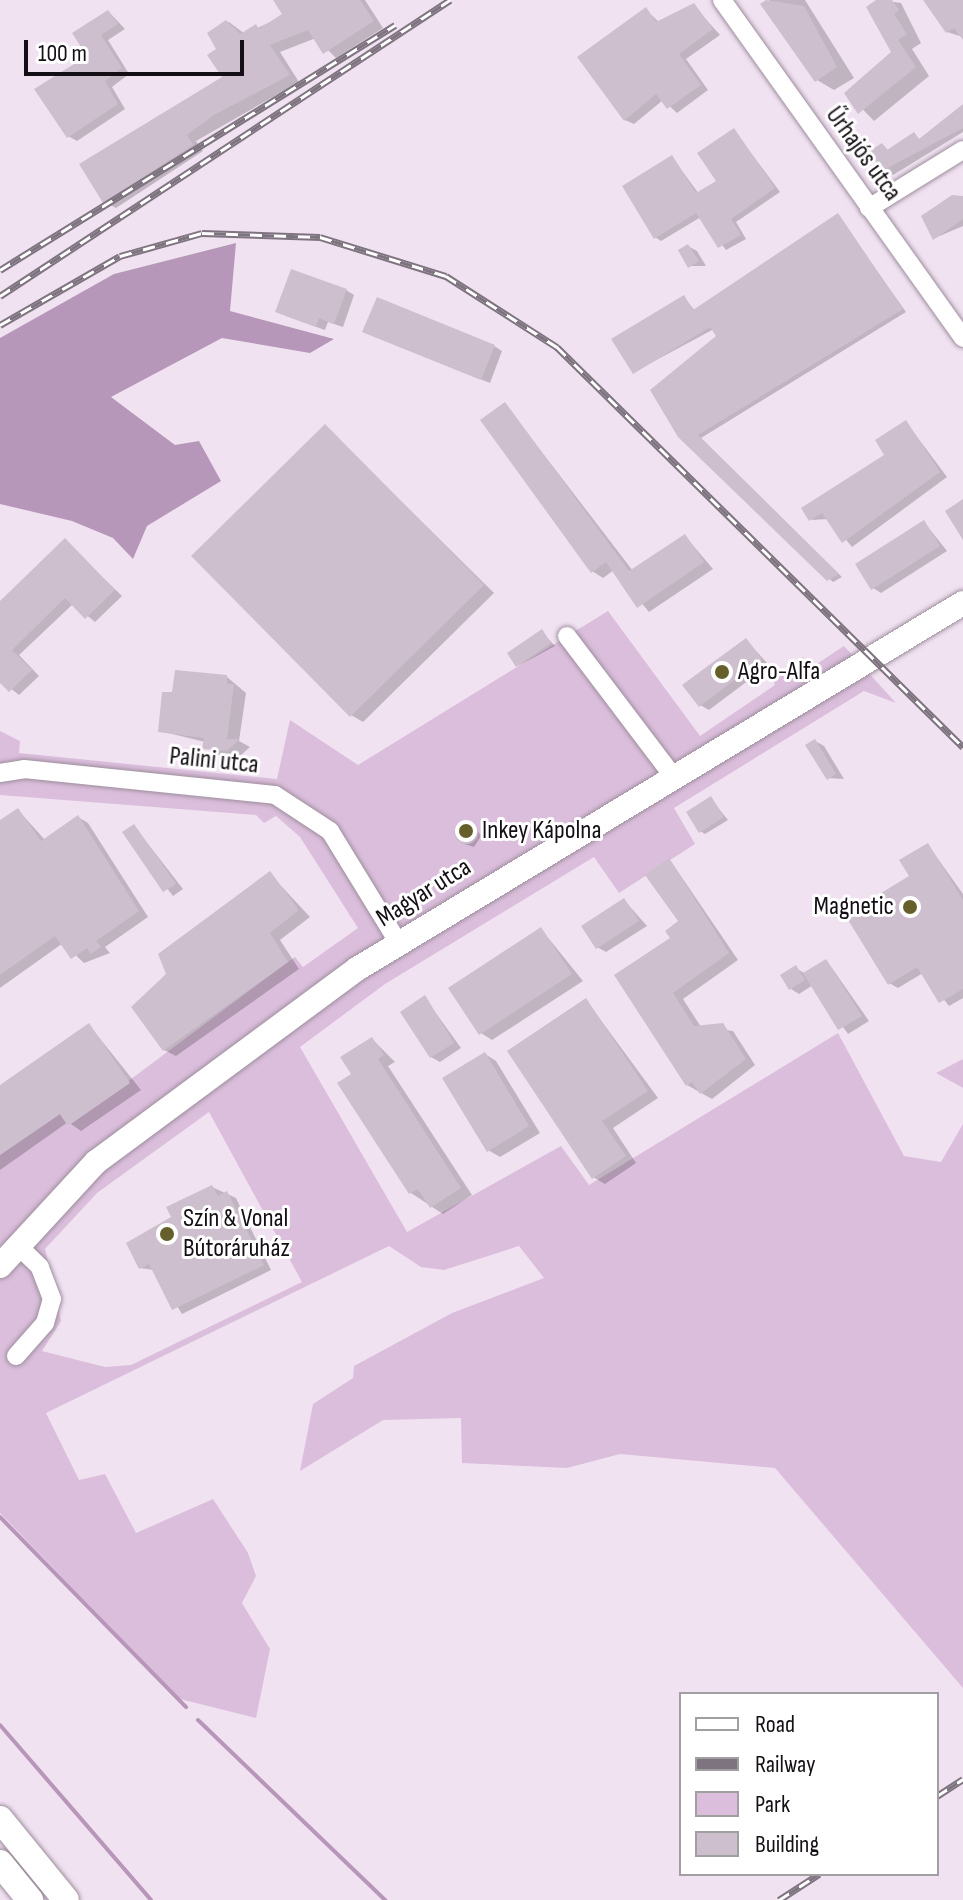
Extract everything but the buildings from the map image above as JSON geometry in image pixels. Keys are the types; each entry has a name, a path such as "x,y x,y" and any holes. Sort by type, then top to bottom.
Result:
{"highway":[{"path":"0,1819 66,1900"},
{"path":"0,1863 30,1900"}],"main road":[{"name":"Magyar utca","path":"0,1266 116,1146 398,942 963,603"}],"street":[{"name":"Űrhajós utca","path":"722,0 963,338"},
{"path":"869,208 963,150"},
{"path":"567,636 673,776"},
{"name":"Palini utca","path":"1,770 275,795 330,831 398,942"},
{"path":"16,1356 45,1323 52,1299 40,1267 17,1245"}],"green space":[{"path":"608,611 700,736 775,685 772,678 790,667 797,677 844,646 896,703 864,691 674,808 695,844 619,893 594,857 385,984 300,1047 407,1232 561,1146 589,1185 838,1033 904,1156 941,1162 963,1124 963,1688 775,1468 620,1454 567,1468 462,1463 461,1418 383,1420 300,1471 313,1404 353,1378 354,1366 452,1313 544,1278 519,1246 444,1270 421,1267 389,1246 46,1413 79,1480 105,1474 136,1533 213,1499 248,1553 256,1576 242,1603 270,1649 256,1718 180,1699 0,1513 0,1155 60,1114 68,1126 295,957 303,967 358,928 300,837 276,816 264,823 256,815 0,795 0,731 20,741 19,753 277,779 290,720 358,765","holes":["209,1112 302,1282 131,1365 105,1367 42,1351 61,1321 45,1249 97,1193"]},
{"path":"963,1059 963,1088 936,1073"}],"shaded area":[{"path":"236,243 230,311 334,339 310,353 222,338 111,397 175,445 199,441 221,481 147,526 133,559 113,538 72,521 0,504 0,338 114,274"}],"waterway":[{"path":"0,1517 186,1707"},
{"path":"198,1720 385,1900"},
{"path":"0,1725 151,1900"}],"railway":[{"path":"0,296 450,0"},
{"path":"0,270 395,25"},
{"path":"0,325 120,256 202,233 320,237 446,276 557,347 963,747"},
{"path":"939,1795 963,1779"},
{"path":"779,1900 816,1876"}],"place":[{"name":"Agro-Alfa","path":"722,672"},
{"name":"Inkey Kápolna","path":"466,831"},
{"name":"Magnetic","path":"910,907"},
{"name":"Szín & Vonal Bútoráruház","path":"167,1234"}]}
